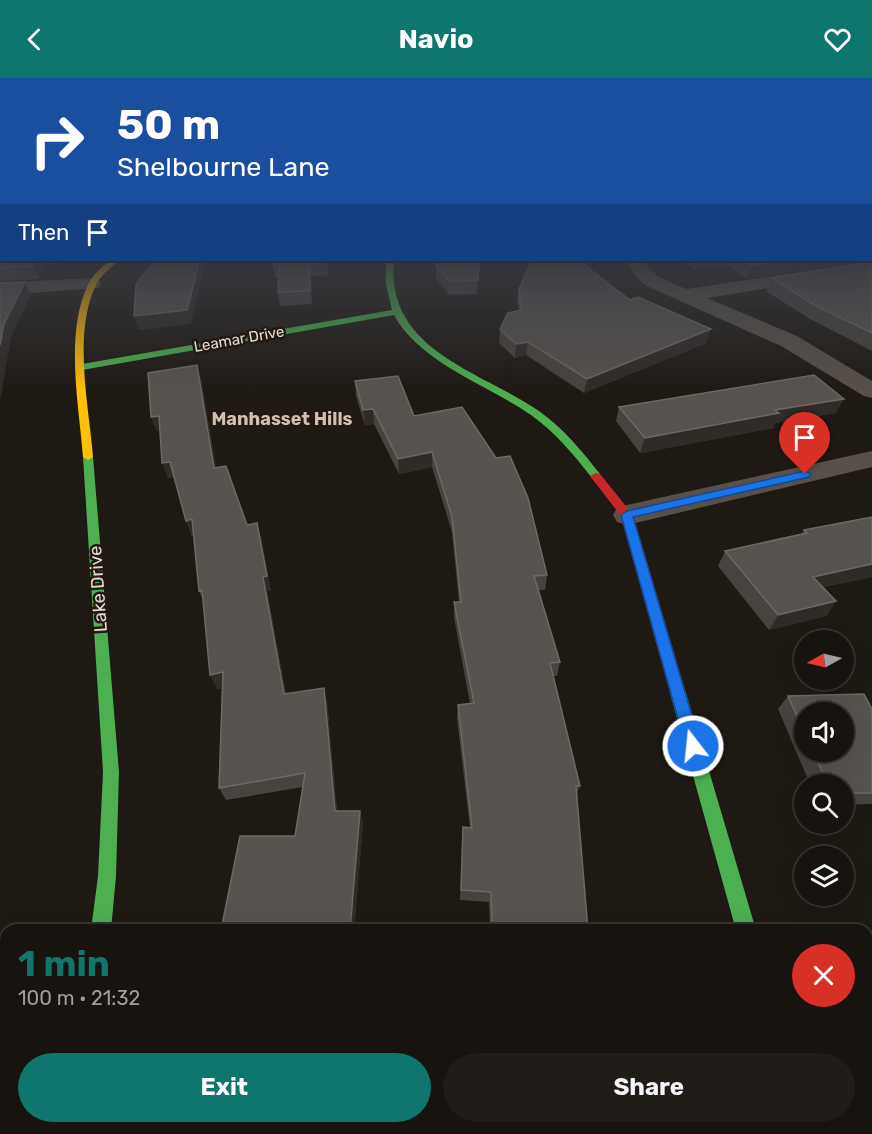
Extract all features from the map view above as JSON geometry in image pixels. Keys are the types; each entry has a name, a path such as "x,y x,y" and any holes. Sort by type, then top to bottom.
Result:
{"street":[{"name":"Lake Drive","path":"89,293 81,319 78,348 82,368 111,772 107,876 101,924"},
{"path":"393,293 402,323 414,336 438,354 536,414 573,447 627,515 744,924"},
{"path":"684,293 789,341 872,391"},
{"path":"688,295 699,293"},
{"name":"Leamar Drive","path":"82,368 397,312"},
{"path":"627,515 872,459"}],"building":[{"path":"0,293 19,293 4,324 0,345"},
{"path":"135,293 191,293 187,310 134,316"},
{"path":"519,293 621,293 630,300 638,297 711,329 587,379 528,342 516,344 500,329 508,313 521,310"},
{"path":"796,293 872,293 872,333 816,306"},
{"path":"197,365 214,468 226,466 247,525 257,523 267,576 263,577 284,694 324,688 335,811 360,811 351,924 222,924 240,836 295,836 305,773 219,788 223,672 210,675 192,519 186,521 170,462 162,463 159,416 151,417 148,373"},
{"path":"814,375 844,399 775,410 779,413 645,438 619,407"},
{"path":"398,376 414,416 462,407 496,458 510,456 528,498 547,575 534,576 560,662 550,663 580,786 576,786 588,924 492,924 491,892 461,890 463,827 472,828 458,705 474,703 454,602 461,602 452,517 432,452 398,459 373,409 363,410 355,381"},
{"path":"872,517 872,564 813,577 836,601 778,615 725,551 807,533 804,530"},
{"path":"864,694 872,709 872,793 854,793 854,774 823,774 818,762 854,762 854,702 794,702 794,710 788,696"}],"traffic: fast":[{"path":"392,293 398,315 412,334 443,359 535,413 568,442 596,476"},
{"path":"82,367 397,312"},
{"path":"88,457 111,772 107,876 102,924"},
{"path":"678,693 744,924"}],"traffic: slow":[{"path":"88,457 80,343 82,320 89,293"}],"traffic: jam":[{"path":"596,476 627,515 678,693"}],"district":[{"name":"Manhasset Hills","path":"282,419"}],"route":[{"path":"693,746 627,515 805,474"}]}
